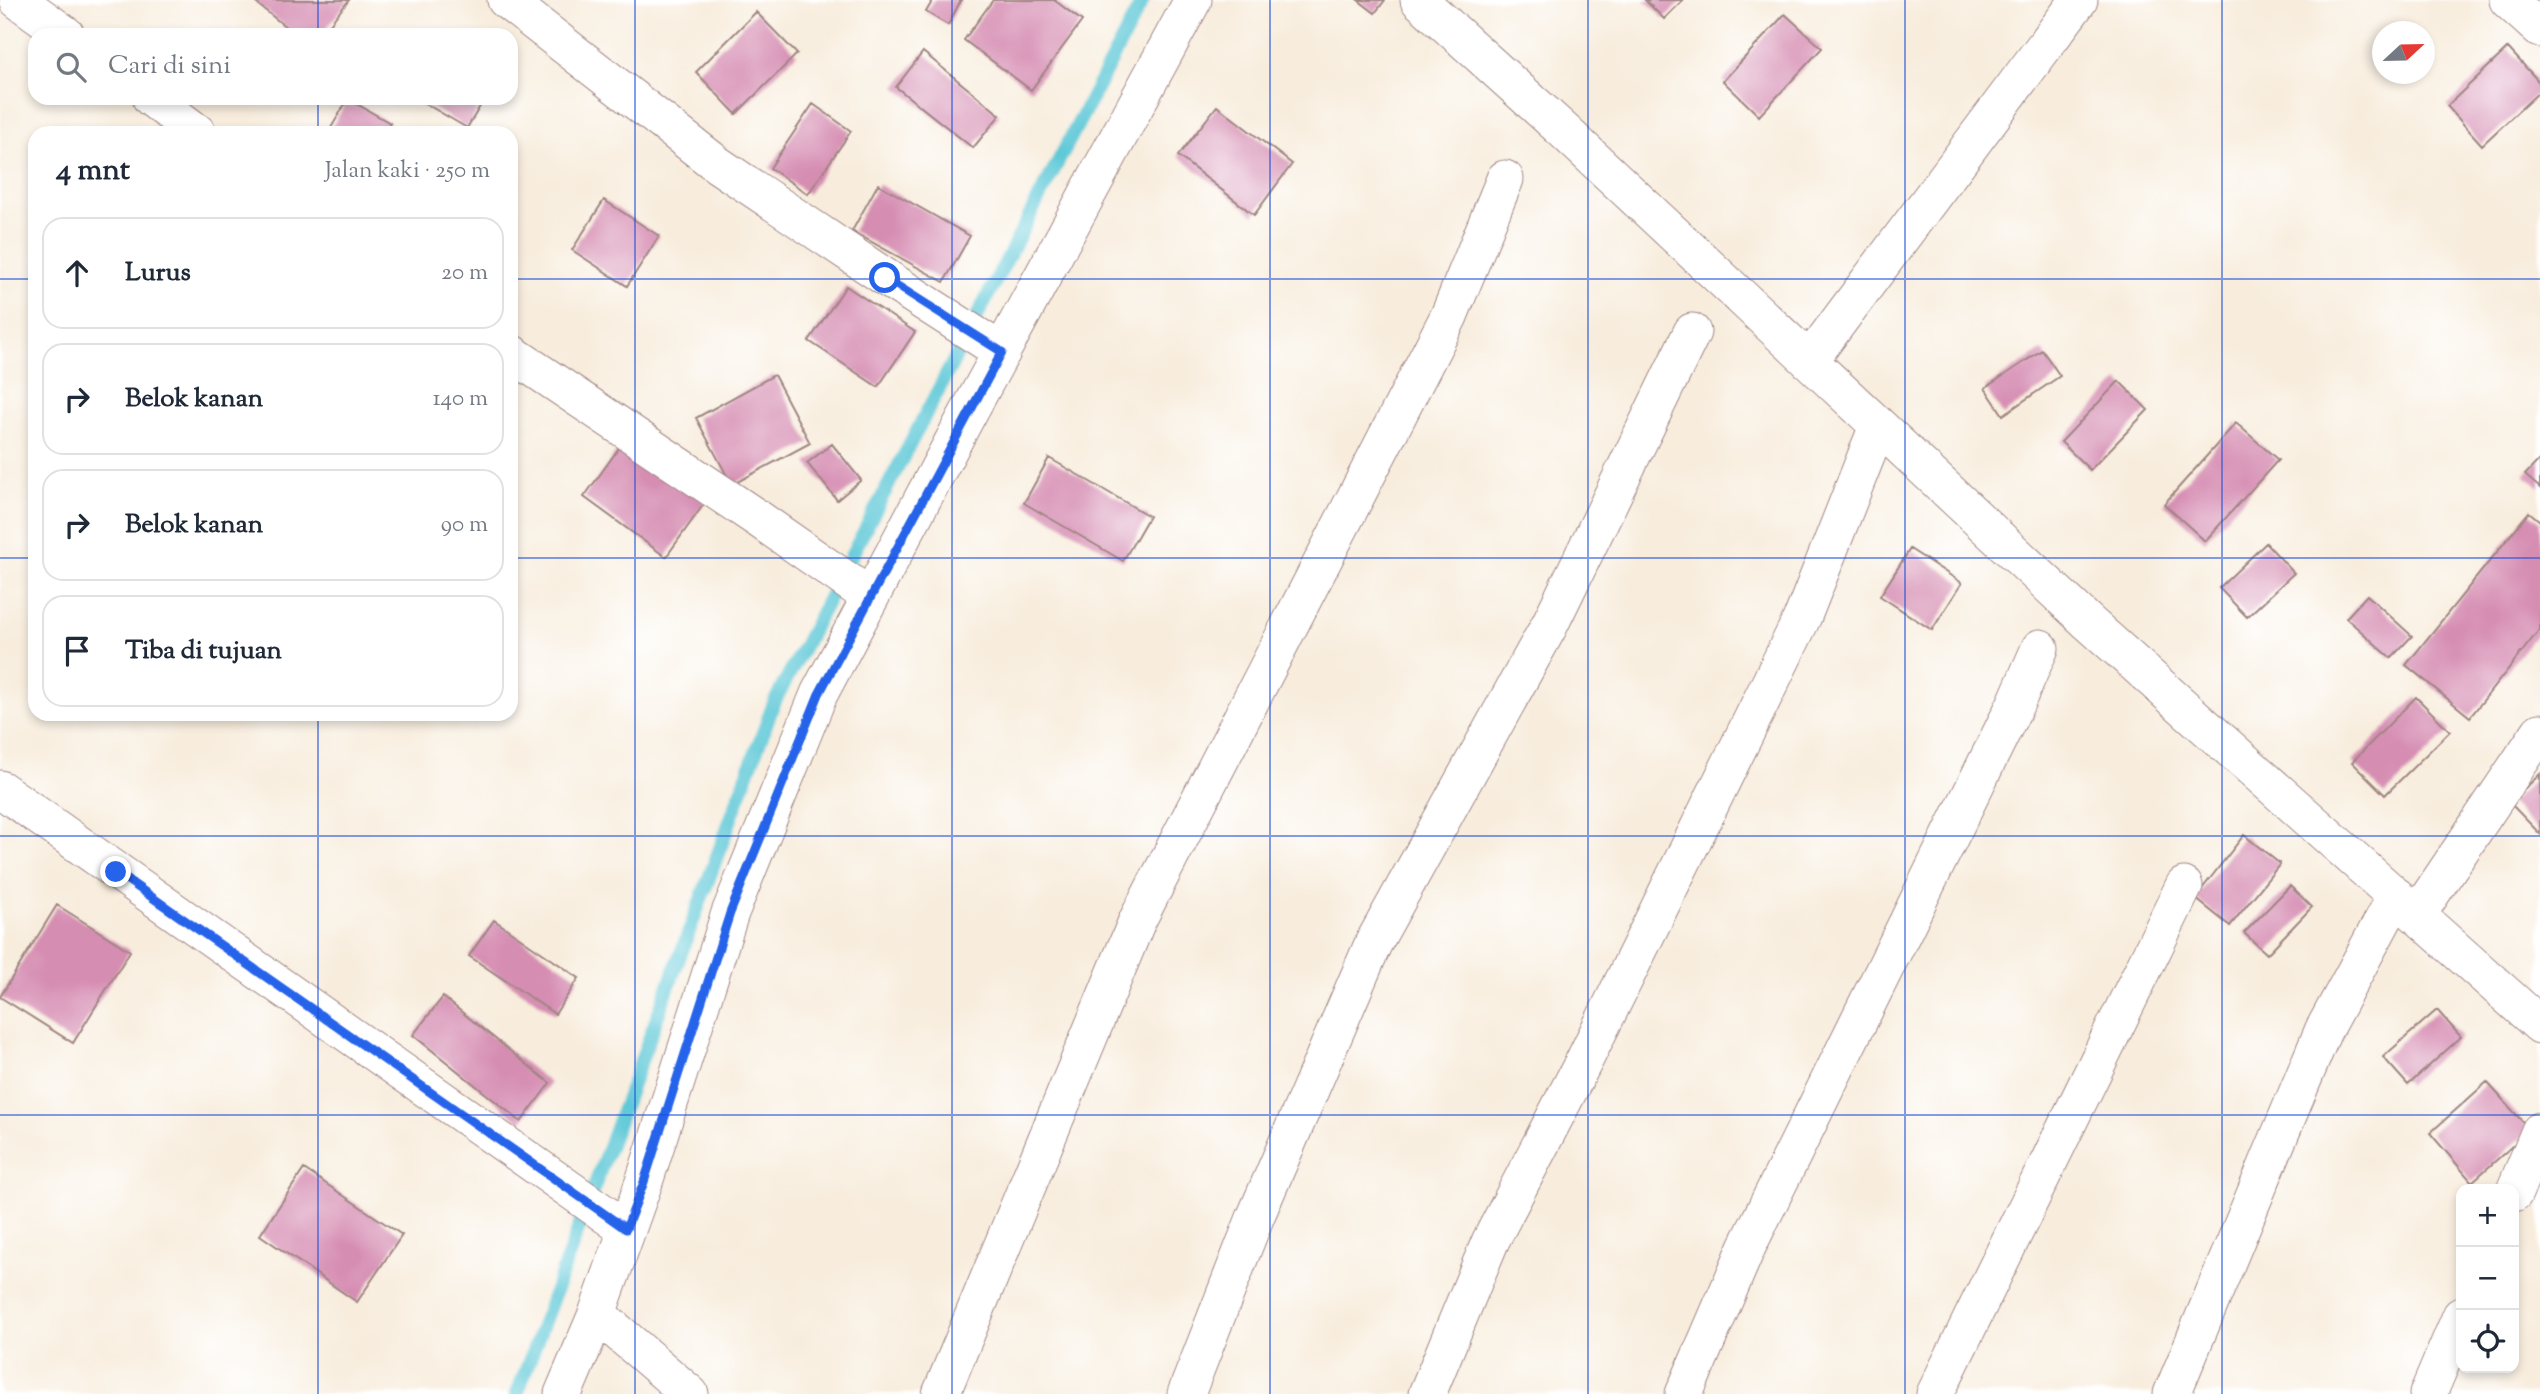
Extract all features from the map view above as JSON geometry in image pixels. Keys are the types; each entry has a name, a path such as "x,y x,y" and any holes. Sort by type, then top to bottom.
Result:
{"street":[{"path":"18,0 56,28"},
{"path":"506,0 718,165 885,278 1002,352"},
{"path":"563,1394 597,1314 644,1182 730,913 819,694 869,596 1193,0"},
{"path":"1419,0 1564,131 2099,631 2540,1025"},
{"path":"1809,361 2080,0"},
{"path":"2508,0 2540,29"},
{"path":"160,105 189,126"},
{"path":"941,1394 1137,921 1449,316 1505,179"},
{"path":"1186,1394 1255,1218 1373,944 1549,626 1692,332"},
{"path":"518,358 869,596"},
{"path":"1427,1394 1490,1242 1585,1059 1803,617 1878,426"},
{"path":"1684,1394 1747,1247 2015,705 2040,648"},
{"path":"2172,1394 2323,1031 2406,906 2540,732"},
{"path":"0,789 626,1229"},
{"path":"1934,1394 2184,886"},
{"path":"2518,1184 2540,1131"},
{"path":"597,1314 690,1394"},
{"path":"2428,1394 2456,1328"}],"building":[{"path":"258,0 349,0 327,28 287,28 256,3"},
{"path":"933,0 961,0 948,25 926,12"},
{"path":"993,0 1054,0 1082,21 1031,90 964,40"},
{"path":"1358,0 1385,0 1375,13"},
{"path":"1645,0 1683,0 1664,19"},
{"path":"756,12 797,54 736,114 696,72"},
{"path":"1785,14 1822,48 1759,116 1723,81"},
{"path":"2508,48 2540,83 2540,91 2482,145 2447,106"},
{"path":"923,52 1000,115 973,148 896,87"},
{"path":"813,104 851,131 808,194 770,168"},
{"path":"344,105 358,105 390,123 388,126 332,126"},
{"path":"428,105 481,105 468,126 464,126"},
{"path":"1217,106 1292,164 1254,215 1178,156"},
{"path":"878,184 970,236 944,282 852,231"},
{"path":"604,200 659,236 627,286 572,250"},
{"path":"846,286 915,332 878,387 809,341"},
{"path":"2042,350 2060,376 2003,415 1985,388"},
{"path":"774,375 810,443 732,485 696,418"},
{"path":"2119,381 2148,410 2090,470 2061,442"},
{"path":"2236,423 2278,460 2205,541 2164,504"},
{"path":"624,441 706,501 666,557 584,497"},
{"path":"832,444 861,480 837,500 807,463"},
{"path":"1049,458 1149,516 1123,561 1024,503"},
{"path":"2540,459 2540,488 2525,475"},
{"path":"2529,512 2540,521 2540,629 2470,717 2406,665"},
{"path":"2266,543 2294,573 2247,617 2219,588"},
{"path":"1910,549 1962,583 1932,630 1880,596"},
{"path":"2367,595 2412,636 2391,658 2346,618"},
{"path":"2416,697 2450,731 2385,795 2352,762"},
{"path":"2540,774 2540,834 2510,803"},
{"path":"2244,835 2280,864 2230,926 2195,898"},
{"path":"2290,886 2312,907 2267,954 2244,933"},
{"path":"57,905 130,951 73,1043 0,997"},
{"path":"494,920 579,978 555,1014 469,956"},
{"path":"443,997 550,1083 521,1122 413,1035"},
{"path":"2437,1010 2461,1037 2408,1085 2383,1057"},
{"path":"2487,1082 2530,1130 2472,1182 2430,1133"},
{"path":"304,1169 402,1235 357,1302 260,1235"}],"waterway":[{"path":"517,1394 774,703 1143,0"}],"route":[{"path":"116,872 283,986 626,1229 644,1182 730,913 819,694 869,596 1002,352 885,278"}]}
